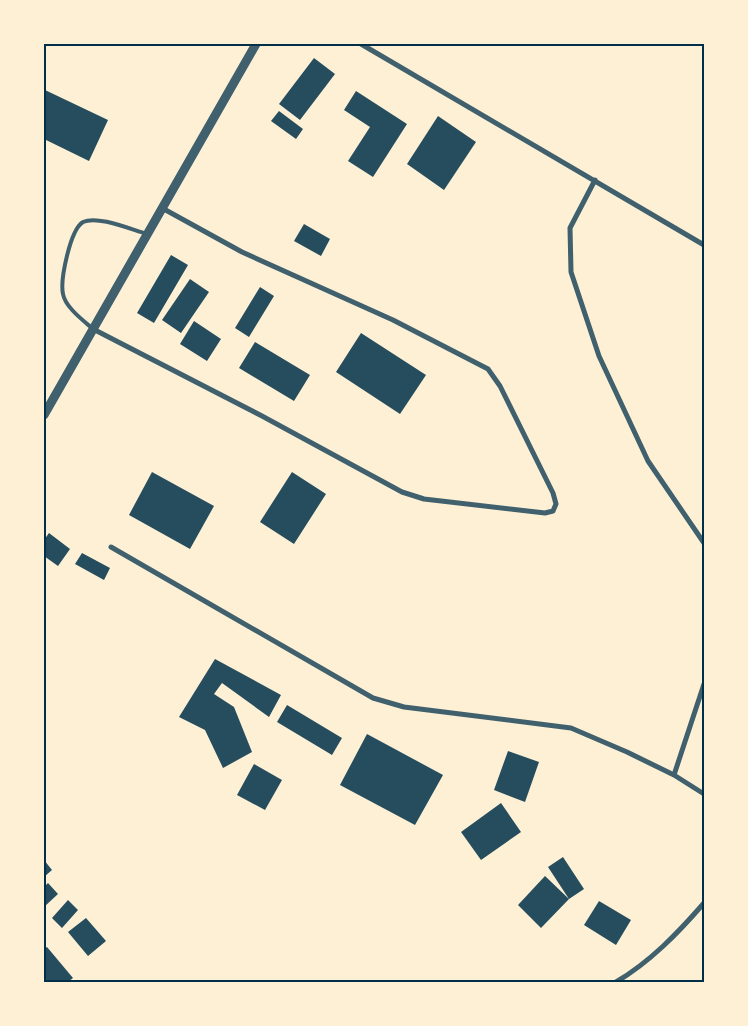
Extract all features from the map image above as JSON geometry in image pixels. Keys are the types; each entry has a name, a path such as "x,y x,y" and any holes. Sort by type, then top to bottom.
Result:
{"street":[{"path":"44,415 256,44"},
{"path":"361,44 704,245"},
{"path":"595,180 570,228 571,272 598,356 648,461 704,543"},
{"path":"93,329 262,416 402,492 424,499 545,513 553,511 556,504 553,493 500,386 488,369 393,320 242,252 162,208"},
{"path":"111,547 373,698 404,707 571,728 628,752 674,775 704,794"},
{"path":"674,775 704,684"},
{"path":"616,982 628,975 677,934 704,903"}],"lane":[{"path":"93,329 73,311 62,295 64,266 74,232 84,222 100,220 147,234"}],"building":[{"path":"314,58 335,74 300,120 279,104"},
{"path":"45,90 108,120 89,161 44,139"},
{"path":"356,91 407,124 373,177 348,161 370,127 344,110"},
{"path":"279,111 303,129 296,139 271,121"},
{"path":"438,116 476,142 444,190 407,164"},
{"path":"304,224 330,239 321,256 294,241"},
{"path":"171,255 188,265 154,323 137,313"},
{"path":"190,279 209,292 181,333 162,320"},
{"path":"260,287 274,296 249,337 235,328"},
{"path":"194,321 221,339 207,361 180,344"},
{"path":"361,333 426,375 400,414 336,372"},
{"path":"255,342 310,375 294,401 239,368"},
{"path":"152,472 214,506 190,549 129,515"},
{"path":"292,472 326,494 294,544 260,522"},
{"path":"49,533 70,549 58,566 44,556 44,540"},
{"path":"82,553 110,568 104,580 75,564"},
{"path":"215,659 281,695 269,717 222,683 214,694 234,707 252,752 223,768 205,730 179,717"},
{"path":"287,705 342,738 332,755 277,722"},
{"path":"367,734 443,775 415,825 340,785"},
{"path":"508,751 539,762 525,802 494,790"},
{"path":"254,764 282,780 265,810 237,795"},
{"path":"501,803 521,832 481,860 461,832"},
{"path":"563,857 584,889 569,899 548,867"},
{"path":"44,860 52,870 44,877"},
{"path":"545,876 569,899 541,928 518,905"},
{"path":"48,883 58,894 44,907 44,887"},
{"path":"68,900 78,910 62,928 52,918"},
{"path":"599,901 631,920 616,945 584,925"},
{"path":"86,918 106,941 88,956 68,932"},
{"path":"47,947 73,978 68,982 48,982 44,977 44,949"}]}
